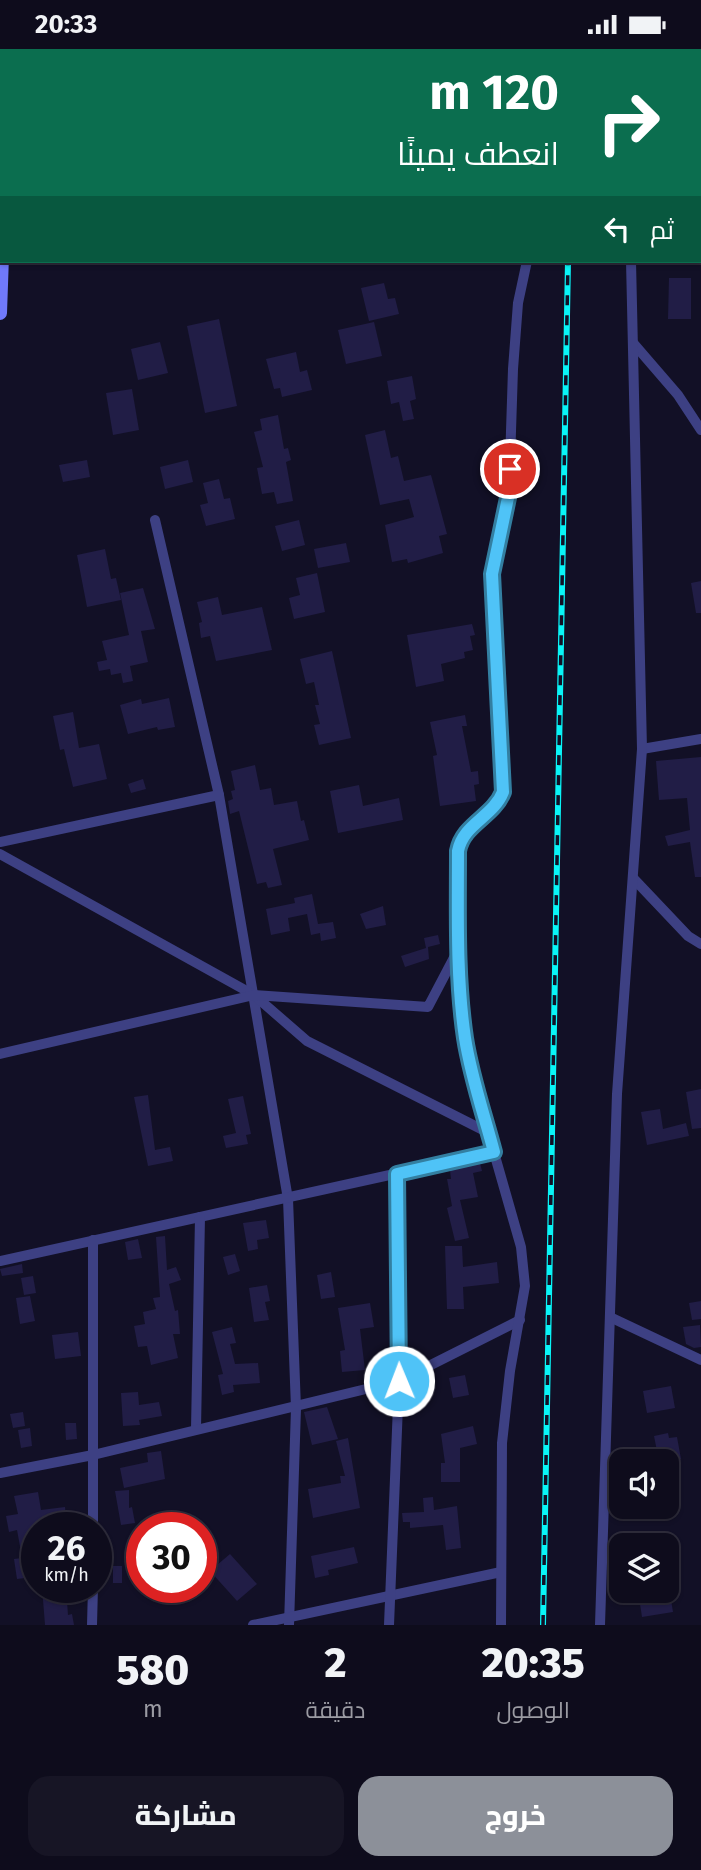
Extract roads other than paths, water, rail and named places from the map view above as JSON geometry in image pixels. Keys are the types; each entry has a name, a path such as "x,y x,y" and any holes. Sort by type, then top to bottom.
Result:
{"street":[{"path":"0,313 2,263"},
{"path":"501,1625 502,1443 510,1371 525,1286 521,1247 471,1072 465,1037 459,948 460,841 498,804 503,792 492,574 509,493 518,303 527,263"},
{"path":"600,1625 612,1318 617,1094 642,749 631,263"},
{"path":"634,344 678,395 701,430"},
{"path":"155,520 219,795 288,1199 296,1408 289,1621"},
{"path":"642,749 701,739"},
{"path":"0,842 219,795"},
{"path":"0,854 254,995 307,1041 489,1133"},
{"path":"633,879 688,936 701,944"},
{"path":"0,1054 254,995 428,1007 459,948"},
{"path":"0,1261 494,1152"},
{"path":"389,1625 399,1381 397,1174"},
{"path":"196,1429 200,1217"},
{"path":"93,1240 93,1512"},
{"path":"612,1318 701,1360"},
{"path":"0,1473 93,1455 399,1381 520,1320"},
{"path":"253,1625 289,1621 389,1595 501,1572"},
{"path":"92,1625 93,1603"}],"railway":[{"path":"543,1625 568,263"}]}
